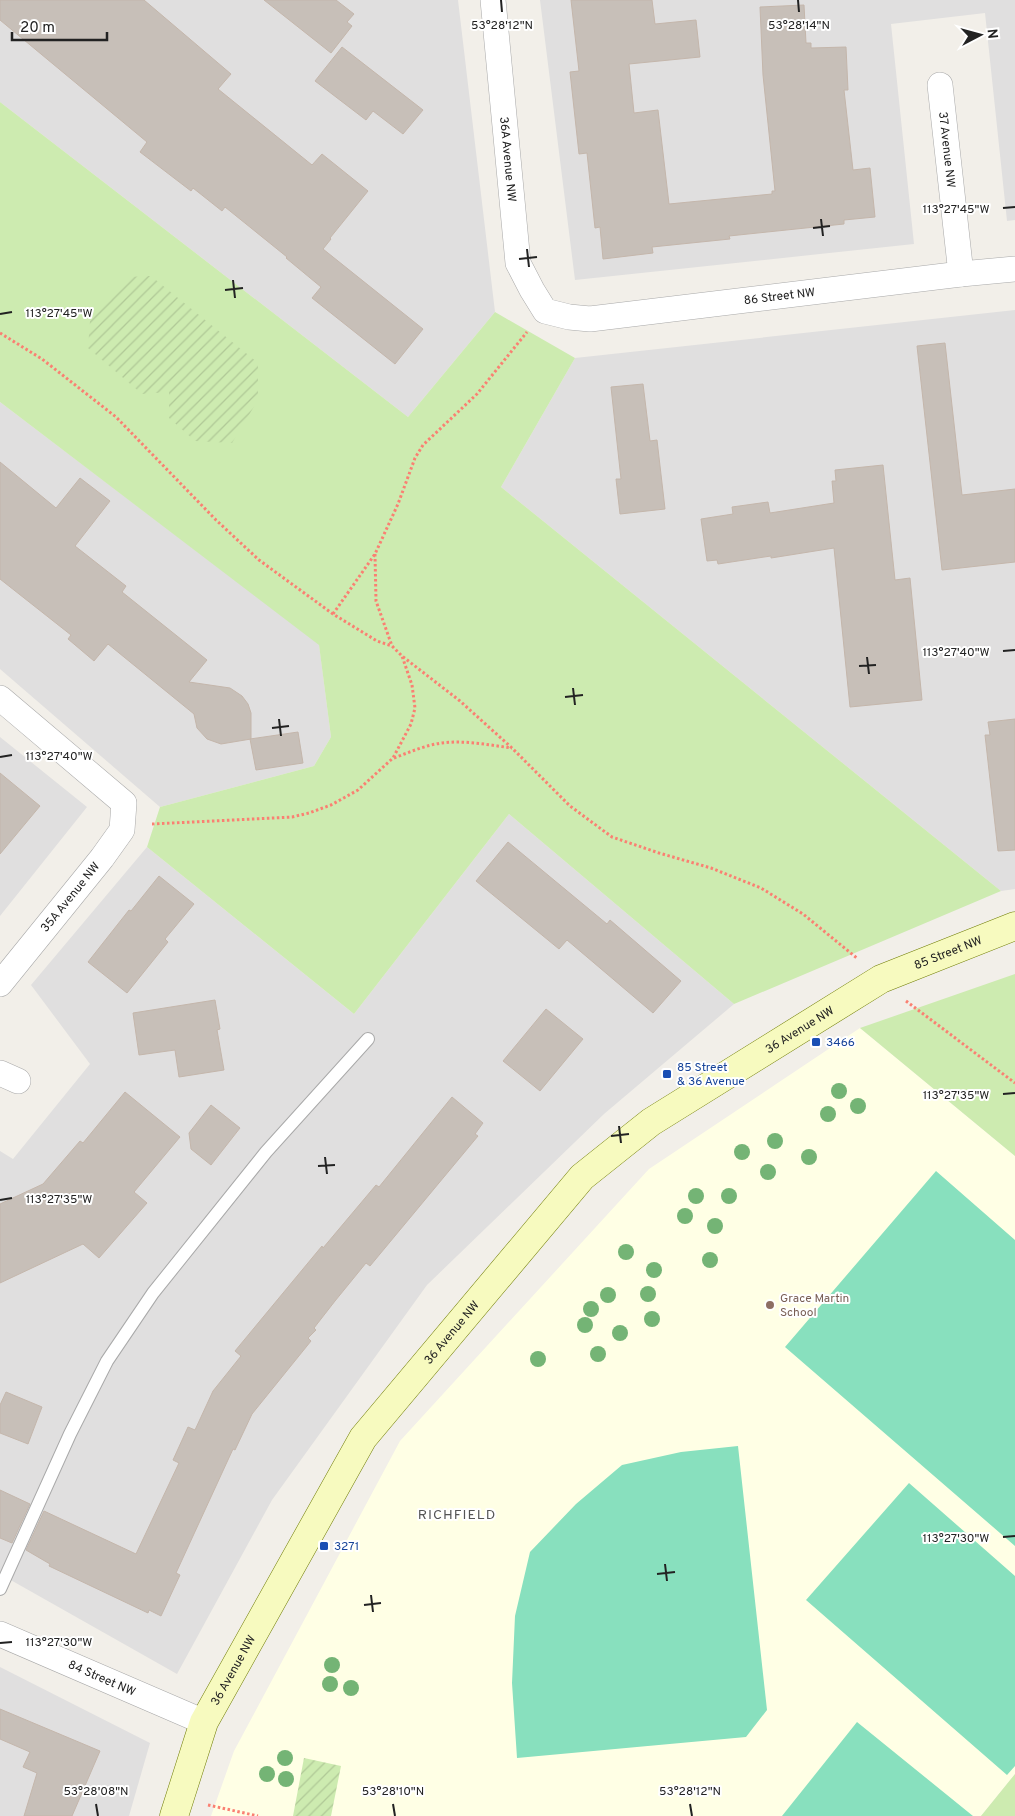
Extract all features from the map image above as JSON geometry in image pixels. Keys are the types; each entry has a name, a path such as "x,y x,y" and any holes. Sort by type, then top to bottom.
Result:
{"street":[{"name":"36A Avenue NW","path":"493,0 518,263 545,311"},
{"name":"37 Avenue NW","path":"940,85 960,274"},
{"name":"86 Street NW","path":"545,311 569,317 590,319 1015,269"},
{"name":"35A Avenue NW","path":"0,698 124,803 122,830 102,858 0,984"},
{"name":"85 Street NW","path":"881,979 1015,926"},
{"name":"36 Avenue NW","path":"174,1816 204,1722 363,1438 582,1177 651,1122 881,979"},
{"name":"84 Street NW","path":"0,1634 204,1722"}],"lane":[{"path":"0,1589 70,1434 106,1361 153,1293 260,1160 368,1039"}],"path":[{"path":"333,614 375,554 422,445 476,394 528,331"},
{"path":"0,333 42,359 116,417 216,520 259,560 333,614 377,641 392,646"},
{"path":"375,554 376,601 392,646 460,701 512,748 570,806 612,837 711,868 761,888 803,914 905,1001 1015,1083"},
{"path":"152,824 292,817 331,805 358,790 393,758 411,724 415,708 412,685 402,656"},
{"path":"393,758 442,743 463,742 512,748"},
{"path":"205,1805 258,1816"}],"shaded area":[{"path":"0,0 458,0 495,312 408,417 0,102"},
{"path":"540,0 1015,0 1015,220 1007,221 985,13 891,24 914,244 575,280"},
{"path":"1015,310 1015,889 1001,891 501,487 575,358"},
{"path":"0,402 319,644 331,737 314,766 160,807 0,669"},
{"path":"0,737 87,807 0,916"},
{"path":"509,814 734,1004 604,1114 427,1285 272,1500 177,1674 0,1574 0,1151 13,1159 90,1064 31,985 147,847 354,1014"},
{"name":"Grace Martin School","path":"860,1028 1015,1156 1015,1774 981,1816 211,1816 234,1751 400,1441 649,1169"},
{"path":"0,1667 150,1743 129,1816 0,1816"}],"green space":[{"path":"0,102 408,417 495,312 575,358 501,487 1001,891 734,1004 509,814 354,1014 147,847 160,807 314,766 331,737 319,645 0,402"},
{"path":"151,276 258,363 258,400 232,443 195,441 169,418 169,392 142,394 88,348 90,321 126,277"},
{"path":"1015,974 1015,1156 860,1028"},
{"path":"936,1171 1015,1240 1015,1546 785,1347"},
{"path":"738,1446 767,1710 746,1737 517,1758 512,1683 515,1616 530,1552 576,1504 622,1465 681,1452"},
{"path":"909,1483 1015,1576 1015,1766 1007,1775 806,1600"},
{"path":"857,1722 973,1816 782,1816"},
{"path":"304,1758 341,1766 331,1816 293,1816"},
{"path":"1015,1774 1015,1816 981,1816"}],"building":[{"path":"0,0 144,0 231,74 218,89 312,165 322,154 368,191 323,249 423,329 395,364 312,298 321,287 287,257 225,207 222,211 193,188 191,191 140,152 147,142 0,20"},
{"path":"264,0 336,0 354,14 347,22 352,26 331,53"},
{"path":"571,0 652,0 655,24 696,20 700,57 629,64 634,113 658,110 669,204 772,194 772,191 775,191 763,75 760,7 804,5 806,43 811,43 811,48 846,47 848,90 844,90 853,170 870,168 875,217 844,220 844,224 729,236 730,239 652,247 653,253 603,259 600,227 595,228 587,153 579,154 570,72 579,71"},
{"path":"342,47 423,110 403,134 373,111 366,120 315,81"},
{"path":"945,343 962,495 1015,489 1015,562 942,570 917,346"},
{"path":"643,384 650,441 657,440 665,509 620,514 616,479 621,479 611,387"},
{"path":"0,462 56,508 80,478 110,501 75,546 126,586 122,592 207,660 189,682 230,688 242,696 248,704 251,713 251,739 221,744 207,739 197,728 194,714 108,644 94,661 68,639 71,635 0,579"},
{"path":"883,465 895,580 910,578 922,700 850,707 834,548 718,564 717,560 707,561 701,519 733,514 732,507 768,502 770,513 834,503 832,481 836,481 835,470"},
{"path":"1015,719 1015,850 998,851 985,735 990,735 988,722"},
{"path":"298,732 303,763 256,770 250,739"},
{"path":"0,773 40,806 0,854"},
{"path":"508,842 607,924 610,920 681,981 653,1013 567,940 559,949 476,881"},
{"path":"159,876 194,904 165,939 168,942 127,993 88,962"},
{"path":"215,1000 220,1029 217,1030 224,1070 179,1077 175,1050 139,1055 133,1013"},
{"path":"546,1009 583,1039 540,1091 503,1061"},
{"path":"125,1092 180,1137 134,1192 147,1203 99,1258 83,1244 0,1283 0,1204 43,1184 80,1141 83,1143"},
{"path":"452,1097 483,1123 475,1134 478,1136 370,1266 366,1263 335,1301 314,1328 316,1330 308,1338 311,1341 252,1414 235,1450 233,1449 176,1573 180,1575 161,1616 149,1610 148,1613 49,1566 50,1564 26,1550 44,1511 136,1554 179,1463 173,1460 188,1427 195,1430 213,1391 241,1356 235,1351 322,1246 323,1248 376,1185 379,1187"},
{"path":"211,1105 240,1128 211,1165 191,1149 189,1133"},
{"path":"6,1392 42,1407 28,1444 0,1433 0,1405"},
{"path":"0,1490 30,1504 12,1543 0,1538"},
{"path":"0,1709 100,1751 72,1816 24,1816 37,1773 23,1767 30,1752 0,1739"}],"place":[{"name":"3466","path":"816,1042"},
{"name":"85 Street & 36 Avenue","path":"667,1074"},
{"name":"Grace Martin School","path":"770,1305"},
{"name":"3271","path":"324,1546"}],"district":[{"name":"RICHFIELD","path":"457,1514"}]}
